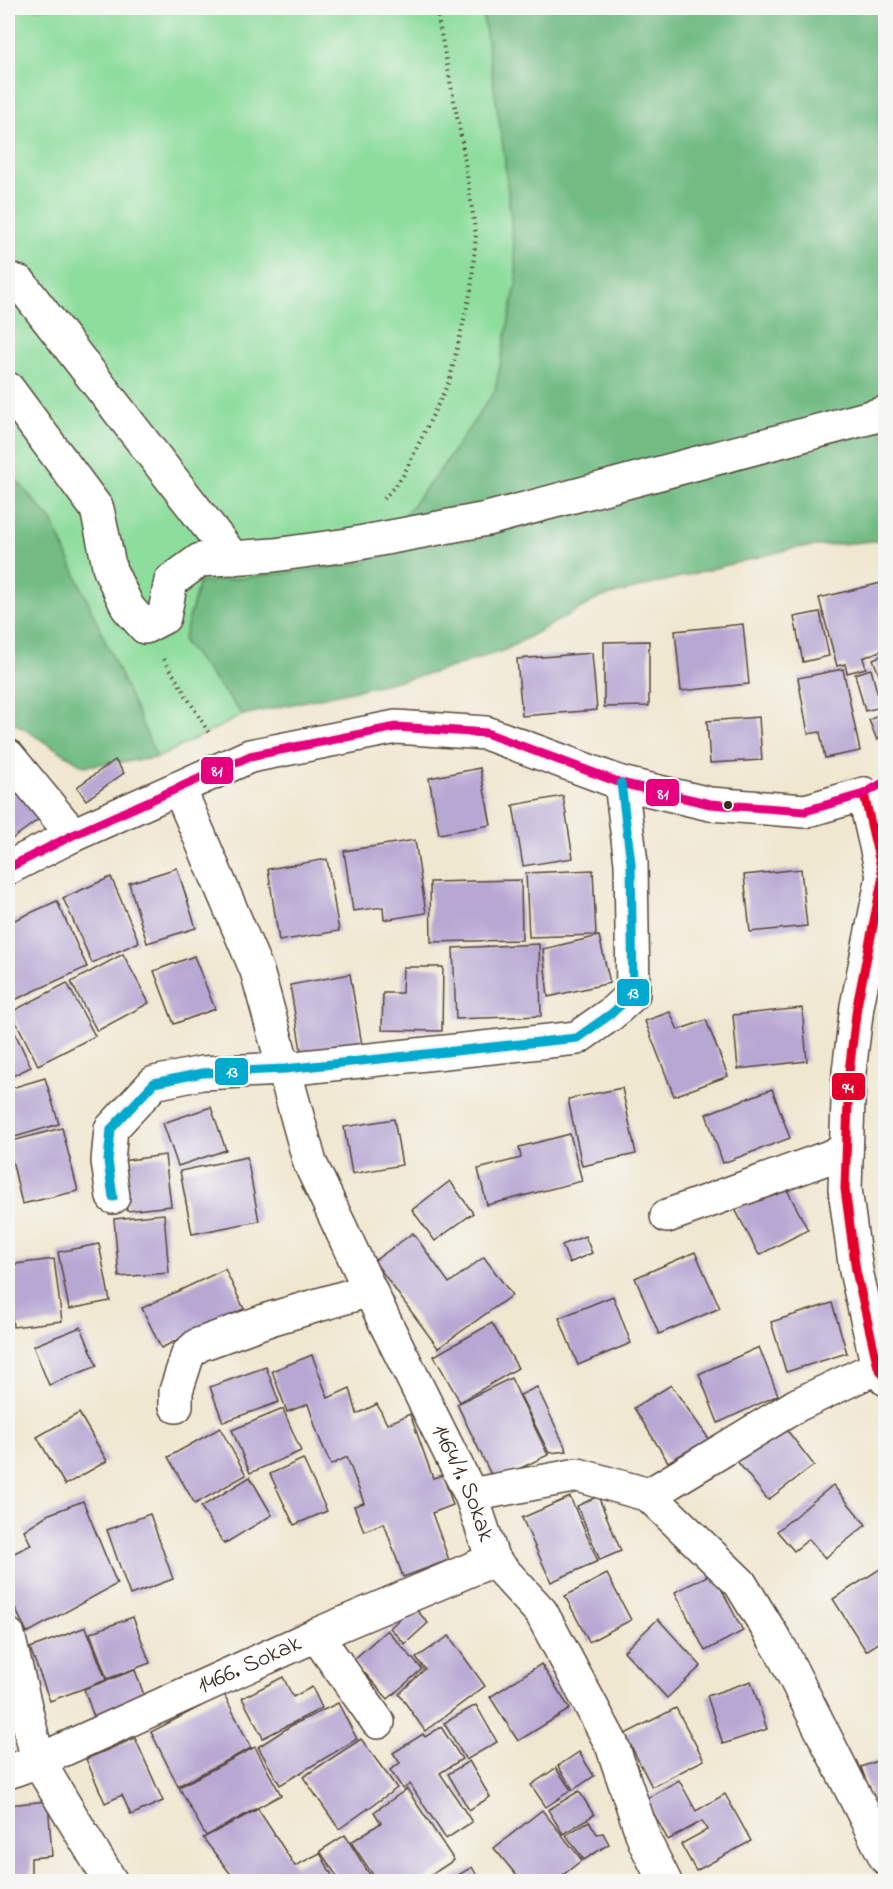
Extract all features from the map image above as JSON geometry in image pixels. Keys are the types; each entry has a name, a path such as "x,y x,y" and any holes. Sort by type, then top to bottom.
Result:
{"street":[{"path":"8,279 20,283 232,558"},
{"path":"8,389 97,509 110,570 128,608 145,627 164,617 171,581 200,561 348,545 487,519 885,413"},
{"path":"8,867 228,764 250,756 396,727 486,733 621,783 710,804 806,811 878,790 884,877 856,1017 849,1072 845,1189 856,1271 883,1369 797,1405 649,1495"},
{"path":"8,756 73,836"},
{"path":"112,1197 108,1161 111,1129 154,1083 201,1072 285,1069 577,1038 611,1014 633,994 631,863 621,783"},
{"name":"1464/1. Sokak","path":"179,788 257,971 310,1162 471,1495 493,1560 541,1612 607,1734 645,1842 665,1881"},
{"path":"667,1216 846,1151"},
{"path":"176,1406 176,1391 188,1354 198,1344 270,1319 370,1290"},
{"path":"471,1495 578,1475 649,1495 740,1583 781,1650 885,1858"},
{"name":"1466. Sokak","path":"8,1772 38,1761 316,1635 493,1560"},
{"path":"8,1635 38,1761 111,1881"},
{"path":"316,1635 378,1722"}],"path":[{"path":"382,502 403,476 449,382 471,290 476,235 462,142 436,8"},
{"path":"145,627 228,764"}],"green space":[{"path":"8,8 482,8 504,153 517,280 495,391 439,472 366,564 199,583 183,641 243,715 157,758 52,521 8,471"},
{"path":"482,8 885,8 886,378 879,386 886,389 885,540 794,548 599,598 505,650 433,673 243,715 183,641 199,583 366,563 439,472 495,391 517,280 504,153"},
{"path":"8,471 52,521 157,758 84,766 8,719"}],"building":[{"path":"885,582 885,649 863,658 866,668 847,673 845,664 837,666 819,598"},
{"path":"820,612 829,656 803,662 794,617"},
{"path":"743,624 749,684 681,691 675,631"},
{"path":"649,641 649,706 604,707 604,642"},
{"path":"592,653 597,710 522,716 517,659"},
{"path":"885,654 885,690 873,659"},
{"path":"843,669 860,751 825,758 820,732 808,734 798,678"},
{"path":"871,669 881,707 865,711 855,674"},
{"path":"885,712 885,736 877,740 869,720"},
{"path":"759,717 762,760 710,763 707,721"},
{"path":"115,760 124,773 86,800 77,787"},
{"path":"480,768 491,825 439,834 429,778"},
{"path":"8,775 43,816 8,842"},
{"path":"563,796 573,858 523,866 513,805"},
{"path":"415,840 426,913 384,920 383,907 353,911 344,851"},
{"path":"327,859 339,931 279,941 268,869"},
{"path":"177,868 196,928 147,943 129,883"},
{"path":"801,869 807,926 750,932 744,875"},
{"path":"593,870 596,935 529,937 526,873"},
{"path":"111,877 139,942 92,963 63,898"},
{"path":"521,880 522,940 431,942 430,882"},
{"path":"57,901 87,967 8,1003 8,923"},
{"path":"599,936 610,983 548,997 543,949"},
{"path":"539,944 541,1016 456,1019 453,948"},
{"path":"123,954 149,1003 97,1031 71,982"},
{"path":"194,956 215,1009 174,1024 154,971"},
{"path":"403,967 443,967 442,1031 382,1030 383,993 402,993"},
{"path":"350,974 363,1051 303,1062 290,985"},
{"path":"67,983 95,1036 38,1065 11,1012"},
{"path":"802,1008 807,1061 738,1069 733,1015"},
{"path":"670,1012 678,1030 706,1020 728,1076 674,1096 645,1021"},
{"path":"8,1018 31,1067 8,1078"},
{"path":"45,1078 59,1124 8,1139 8,1089"},
{"path":"622,1088 636,1154 582,1166 568,1099"},
{"path":"772,1089 790,1138 723,1163 706,1114"},
{"path":"211,1107 226,1150 178,1166 163,1123"},
{"path":"394,1119 402,1165 352,1174 344,1127"},
{"path":"62,1128 78,1191 22,1204 8,1142"},
{"path":"570,1134 582,1181 487,1205 478,1169 521,1158 519,1147"},
{"path":"165,1155 171,1206 127,1211 121,1161"},
{"path":"247,1157 259,1221 192,1234 180,1171"},
{"path":"450,1181 473,1213 435,1241 412,1210"},
{"path":"784,1184 808,1230 759,1255 735,1209"},
{"path":"164,1214 169,1273 119,1277 114,1219"},
{"path":"413,1233 449,1283 484,1257 512,1295 438,1348 374,1261"},
{"path":"585,1236 592,1253 569,1263 562,1245"},
{"path":"99,1244 110,1301 69,1309 58,1252"},
{"path":"695,1252 720,1308 659,1334 635,1278"},
{"path":"54,1259 62,1321 13,1327 8,1265"},
{"path":"225,1269 244,1309 161,1348 142,1308"},
{"path":"613,1296 631,1343 578,1365 559,1318"},
{"path":"832,1303 847,1353 786,1372 771,1322"},
{"path":"492,1323 518,1368 460,1402 434,1356"},
{"path":"81,1327 97,1366 49,1385 33,1346"},
{"path":"759,1347 778,1395 718,1423 699,1374"},
{"path":"312,1355 328,1398 350,1388 357,1414 377,1404 387,1424 410,1414 433,1478 443,1475 453,1505 432,1513 449,1560 403,1577 384,1523 364,1531 354,1506 364,1503 347,1457 331,1465 308,1404 287,1412 272,1371"},
{"path":"266,1367 279,1402 223,1422 210,1387"},
{"path":"511,1378 548,1455 494,1481 457,1404"},
{"path":"671,1385 709,1439 668,1462 634,1408"},
{"path":"537,1387 567,1451 549,1453 520,1395"},
{"path":"283,1409 301,1451 250,1473 232,1430"},
{"path":"79,1413 107,1461 65,1485 37,1437"},
{"path":"783,1425 814,1465 768,1500 737,1461"},
{"path":"220,1428 246,1475 195,1504 168,1457"},
{"path":"303,1459 327,1511 294,1525 270,1474"},
{"path":"250,1477 272,1515 224,1544 201,1507"},
{"path":"833,1485 866,1525 825,1558 809,1539 794,1551 777,1531"},
{"path":"598,1496 621,1551 600,1560 577,1506"},
{"path":"570,1497 598,1561 551,1582 522,1518"},
{"path":"83,1501 117,1584 27,1633 8,1593 8,1556 31,1545 24,1530 47,1515"},
{"path":"150,1514 173,1579 130,1595 107,1530"},
{"path":"883,1567 885,1571 885,1639 866,1651 833,1599"},
{"path":"713,1573 743,1631 705,1651 675,1592"},
{"path":"607,1574 631,1620 589,1642 565,1596"},
{"path":"413,1606 428,1623 405,1644 390,1628"},
{"path":"133,1617 150,1663 107,1679 90,1633"},
{"path":"658,1619 701,1666 667,1698 624,1651"},
{"path":"86,1627 106,1680 50,1701 30,1648"},
{"path":"387,1630 422,1669 388,1699 353,1660"},
{"path":"449,1636 485,1686 425,1731 399,1694 425,1669 416,1658"},
{"path":"541,1664 570,1709 518,1741 490,1697"},
{"path":"135,1670 145,1698 94,1717 84,1689"},
{"path":"283,1677 293,1697 312,1687 322,1708 263,1738 242,1698"},
{"path":"751,1681 767,1729 723,1744 707,1696"},
{"path":"224,1694 251,1748 178,1786 151,1732"},
{"path":"338,1703 357,1739 280,1785 258,1747 292,1725"},
{"path":"476,1705 497,1742 466,1760 444,1723"},
{"path":"676,1708 704,1760 652,1787 625,1734"},
{"path":"441,1727 462,1759 440,1773 472,1822 446,1839 410,1784 403,1789 390,1770 400,1763 393,1753 423,1734 425,1737"},
{"path":"135,1738 163,1801 131,1815 122,1795 105,1803 86,1759"},
{"path":"361,1739 397,1788 339,1829 303,1777"},
{"path":"255,1747 281,1795 206,1836 179,1787"},
{"path":"579,1752 594,1776 573,1790 558,1766"},
{"path":"885,1758 885,1805 876,1809 861,1767"},
{"path":"469,1761 490,1797 469,1810 448,1774"},
{"path":"556,1768 571,1790 546,1807 531,1785"},
{"path":"679,1780 696,1811 725,1794 751,1841 696,1871 681,1844 707,1830 702,1821 668,1840 646,1799"},
{"path":"407,1789 454,1860 422,1881 377,1881 351,1842 381,1823 374,1812"},
{"path":"579,1791 594,1815 563,1834 548,1810"},
{"path":"48,1801 52,1856 31,1858 31,1881 8,1881 8,1805"},
{"path":"258,1809 295,1866 320,1853 335,1881 236,1881 203,1838"},
{"path":"542,1810 582,1860 555,1881 521,1881 494,1848"},
{"path":"589,1821 597,1834 603,1833 609,1844 584,1860 566,1835"},
{"path":"345,1835 376,1881 340,1881 320,1851"},
{"path":"472,1867 480,1881 448,1881"}],"transit line":[{"name":"81","path":"8,868 73,835 250,756 396,727 486,733 621,783 710,804 805,811 864,794 886,781"},
{"name":"13","path":"113,1197 108,1161 111,1129 154,1083 202,1073 285,1069 577,1038 611,1014 633,994 631,863 621,783"},
{"name":"94","path":"864,794 883,876 857,1006 849,1072 845,1189 856,1271 878,1367 886,1379"}]}
